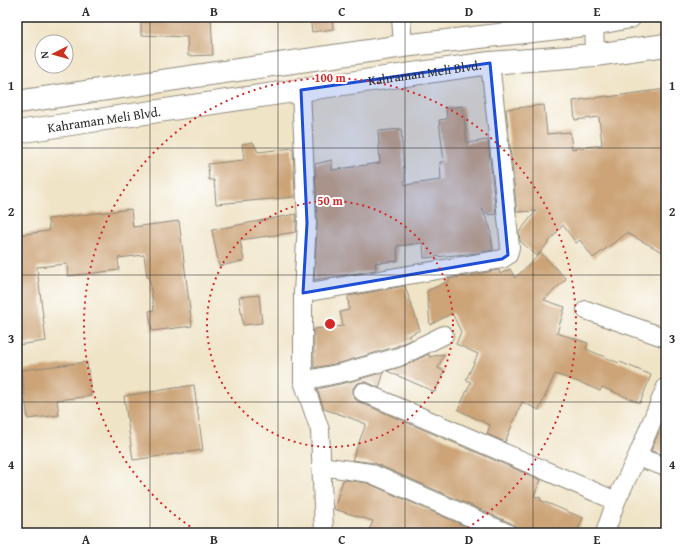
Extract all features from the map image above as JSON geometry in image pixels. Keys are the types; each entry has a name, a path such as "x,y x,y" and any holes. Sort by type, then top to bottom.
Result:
{"highway":[{"name":"Kahraman Meli Blvd.","path":"17,102 403,46 630,17"},
{"name":"Kahraman Meli Blvd.","path":"17,132 490,63 595,55 666,45"}],"street":[{"path":"401,17 403,46"},
{"path":"594,21 595,55"},
{"path":"303,293 502,259 508,255 510,247 490,63"},
{"path":"301,90 307,223 303,293 303,381 320,430 324,533"},
{"path":"586,310 666,338"},
{"path":"303,381 346,372 398,357 444,335"},
{"path":"605,533 616,502 637,457 666,387"},
{"path":"363,392 616,502"},
{"path":"637,457 666,467"},
{"path":"321,466 370,473 507,533"}],"highlighted area":[{"path":"490,63 508,255 502,259 303,293 307,223 301,90"}],"building":[{"path":"148,17 211,17 213,55 188,56 187,37 141,35 141,22 148,22"},
{"path":"310,17 332,17 333,29 312,32"},
{"path":"666,89 666,254 627,233 593,258 580,240 576,243 563,225 537,256 520,241 519,232 536,211 517,212 506,109 544,105 547,134 570,132 572,149 602,145 599,117 575,120 573,101"},
{"path":"463,106 467,143 488,140 496,214 489,215 482,209 490,227 493,250 478,253 424,258 423,243 397,246 398,261 375,263 376,270 314,280 317,224 315,164 332,160 332,170 380,163 378,131 401,129 405,185 441,180 440,162 444,162 439,120 447,119 446,108"},
{"path":"253,142 258,152 293,148 295,197 216,204 214,180 209,180 208,164 244,160 242,144"},
{"path":"131,209 133,227 179,221 192,326 152,331 149,311 154,310 144,255 118,258 119,270 68,276 67,264 37,267 46,341 17,345 17,235 49,231 48,219"},
{"path":"296,214 296,232 240,240 244,261 219,266 212,230"},
{"path":"541,253 566,279 544,300 565,307 557,333 588,343 586,349 651,375 640,403 602,387 600,391 555,374 539,410 522,402 505,442 487,434 490,425 458,410 471,382 466,380 478,354 456,344 461,332 452,313 430,325 427,291 449,281 449,279 499,270 500,274 510,269 515,278"},
{"path":"405,286 420,330 408,336 412,339 395,347 343,362 314,368 314,329 343,326 340,312 349,310 348,296"},
{"path":"259,295 262,323 243,325 239,297"},
{"path":"429,354 429,357 444,354 438,368 444,371 435,392 387,371 403,366"},
{"path":"87,362 91,396 57,400 59,415 28,419 21,370"},
{"path":"384,372 379,388 367,382 356,384 353,388 355,399 541,480 534,496 583,518 576,533 517,533 516,527 511,523 374,463 352,460 366,424 324,409 317,389"},
{"path":"194,385 203,450 133,460 124,396"},
{"path":"666,414 666,455 651,451"},
{"path":"343,480 367,483 481,533 368,533 373,521 334,509"}]}
